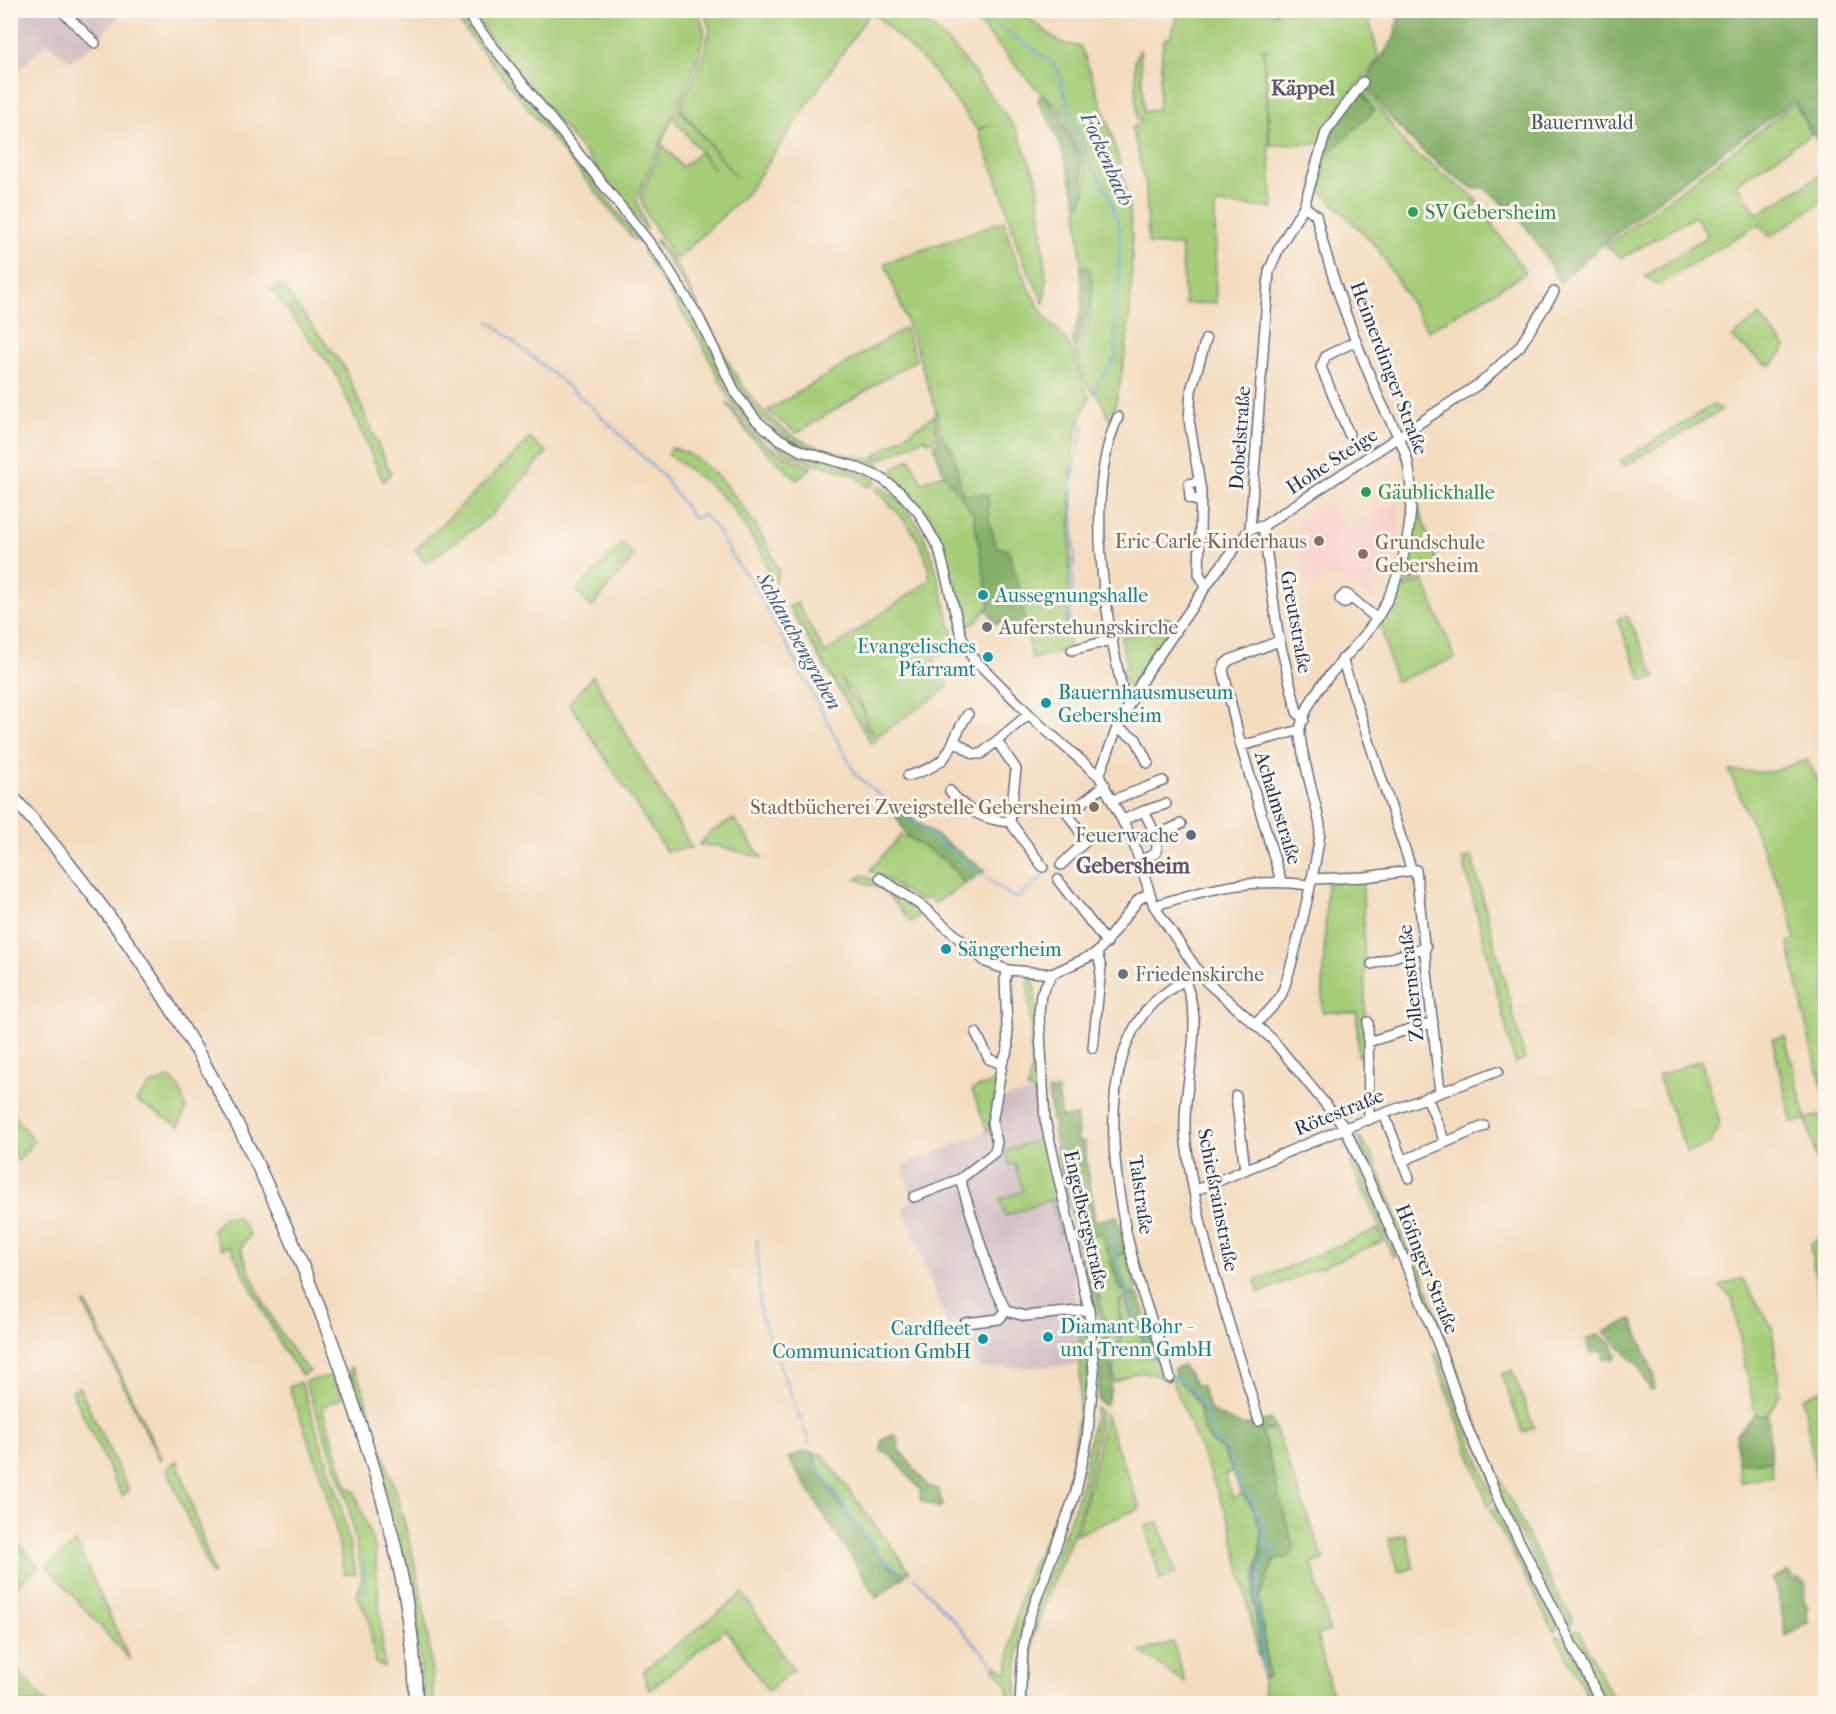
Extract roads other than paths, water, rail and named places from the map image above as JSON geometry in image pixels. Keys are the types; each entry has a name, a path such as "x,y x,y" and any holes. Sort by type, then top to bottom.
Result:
{"main road":[{"path":"10,795 95,897 157,984 235,1117 284,1221 341,1366 387,1517 412,1634 416,1704"}],"street":[{"path":"61,10 95,43"},
{"name":"Höfinger Straße","path":"464,10 661,257 689,300 732,386 748,411 769,432 792,447 861,469 900,492 926,522 939,549 961,635 969,652 978,665 1029,714 1099,776 1123,820 1140,861 1148,894 1154,906 1198,971 1208,983 1256,1023 1295,1065 1345,1128 1403,1257 1439,1346 1467,1426 1500,1503 1602,1704"},
{"name":"Dobelstraße","path":"1250,529 1269,272 1279,248 1304,206 1326,132 1363,82"},
{"name":"Heimerdinger Straße","path":"1299,730 1319,688 1377,619 1402,560 1409,531 1411,500 1409,468 1399,439 1374,388 1356,341 1324,249 1316,215 1304,206"},
{"name":"Hohe Steige","path":"1250,529 1263,526 1399,439 1502,366 1527,337 1554,292"},
{"path":"1206,339 1190,400 1189,420 1199,481 1189,484 1190,498 1200,502 1199,574 1206,586"},
{"path":"1349,434 1321,367 1326,356 1356,341"},
{"path":"1119,417 1106,455 1100,491 1099,525 1110,636 1124,697 1130,701"},
{"name":"Greutstraße","path":"1263,526 1279,641 1297,712 1304,720"},
{"path":"1099,776 1130,701 1206,586 1250,529"},
{"path":"1351,598 1377,619"},
{"path":"1072,650 1110,636 1161,624 1176,632"},
{"name":"Achalmstraße","path":"1279,641 1225,664 1223,670 1241,746 1281,881"},
{"name":"Zollernstraße","path":"1342,659 1414,870 1426,947 1440,1092"},
{"path":"908,777 938,766 956,742 960,725 968,714"},
{"path":"956,742 978,754 1029,714"},
{"path":"1117,728 1136,739 1148,763"},
{"path":"1256,1023 1281,995 1320,845 1320,829 1299,730"},
{"name":"Achalmstraße","path":"1241,746 1299,730"},
{"path":"997,741 1016,771 1010,822 1043,867"},
{"path":"1113,800 1162,781"},
{"path":"1061,865 1086,841 1068,814 1105,785"},
{"path":"950,791 964,808 999,821 1010,822"},
{"path":"1123,820 1166,804"},
{"path":"1140,861 1156,853 1155,836 1144,811"},
{"path":"1155,836 1181,824"},
{"path":"1154,906 1184,896 1240,884 1281,881 1310,882 1414,870"},
{"path":"880,878 922,907 970,951 986,962 1008,970 1052,974 1097,953 1139,899 1148,894"},
{"path":"1058,880 1107,943"},
{"path":"1372,964 1426,947"},
{"path":"1093,1047 1101,967 1097,953"},
{"path":"914,1197 960,1179 995,1152 997,1142 992,1123 1002,1065 1008,1049 1005,980 1008,970"},
{"name":"Talstraße","path":"1169,1374 1142,1291 1118,1192 1115,1126 1117,1087 1131,1036 1151,1005 1198,971"},
{"name":"Engelbergstraße","path":"1020,1704 1023,1648 1029,1619 1076,1492 1087,1440 1094,1372 1089,1310 1045,1120 1040,1014 1041,994 1052,974"},
{"name":"Schießrainstraße","path":"1185,980 1195,1018 1184,1102 1186,1141 1194,1191 1218,1290 1259,1421"},
{"path":"1368,1022 1369,1120"},
{"path":"1368,1042 1433,1022"},
{"path":"976,1034 989,1059 1002,1065"},
{"name":"Rötestraße","path":"1194,1191 1345,1128 1498,1071"},
{"path":"1236,1096 1245,1170"},
{"path":"1427,1097 1444,1142"},
{"path":"1384,1114 1409,1178"},
{"path":"1402,1161 1484,1126"},
{"path":"960,1179 992,1281 1006,1311"},
{"path":"1006,1311 1025,1316 1089,1310"},
{"path":"965,1323 999,1319 1006,1311"}],"waterway":[{"name":"Fockenbach","path":"973,10 1048,59 1057,69 1075,128 1083,141 1091,166 1107,190 1120,229 1119,280 1115,299 1116,354 1097,385 1095,395"},
{"name":"Schlauchengraben","path":"489,321 583,399 663,476 694,519 703,515 716,529 737,564 751,578 856,775 917,826 1014,898 1019,897 1043,876"},
{"name":"Fockenbach","path":"1069,632 1074,557 1072,482 1084,421"},
{"name":"Fockenbach","path":"1110,1227 1123,1283 1137,1325 1155,1359 1165,1371"},
{"path":"757,1239 760,1313 810,1445"},
{"name":"Fockenbach","path":"1172,1376 1186,1383 1206,1410 1214,1441 1226,1449 1241,1489 1249,1495 1265,1533 1263,1540 1266,1546 1274,1544 1277,1549 1267,1556 1261,1569 1258,1586 1263,1673"},
{"path":"811,1455 816,1467 882,1558 902,1573"},
{"path":"364,1558 366,1591"},
{"path":"914,1577 995,1666"},
{"path":"1035,1697 1043,1704"}],"place":[{"name":"SV Gebersheim","path":"1413,212"},
{"name":"Gäublickhalle","path":"1366,492"},
{"name":"Eric-Carle-Kinderhaus","path":"1319,541"},
{"name":"Grundschule Gebersheim","path":"1363,554"},
{"name":"Aussegnungshalle","path":"983,595"},
{"name":"Auferstehungskirche","path":"987,627"},
{"name":"Evangelisches Pfarramt","path":"988,657"},
{"name":"Bauernhausmuseum Gebersheim","path":"1046,703"},
{"name":"Stadtbücherei Zweigstelle Gebersheim","path":"1094,807"},
{"name":"Feuerwache","path":"1191,835"},
{"name":"Sängerheim","path":"946,949"},
{"name":"Friedenskirche","path":"1123,974"},
{"name":"Diamant Bohr - und Trenn GmbH","path":"1048,1337"},
{"name":"Cardfleet Communication GmbH","path":"983,1339"}],"district":[{"name":"Käppel","path":"1303,88"},
{"name":"Gebersheim","path":"1133,866"}],"park label":[{"name":"Bauernwald","path":"1582,122"}]}
